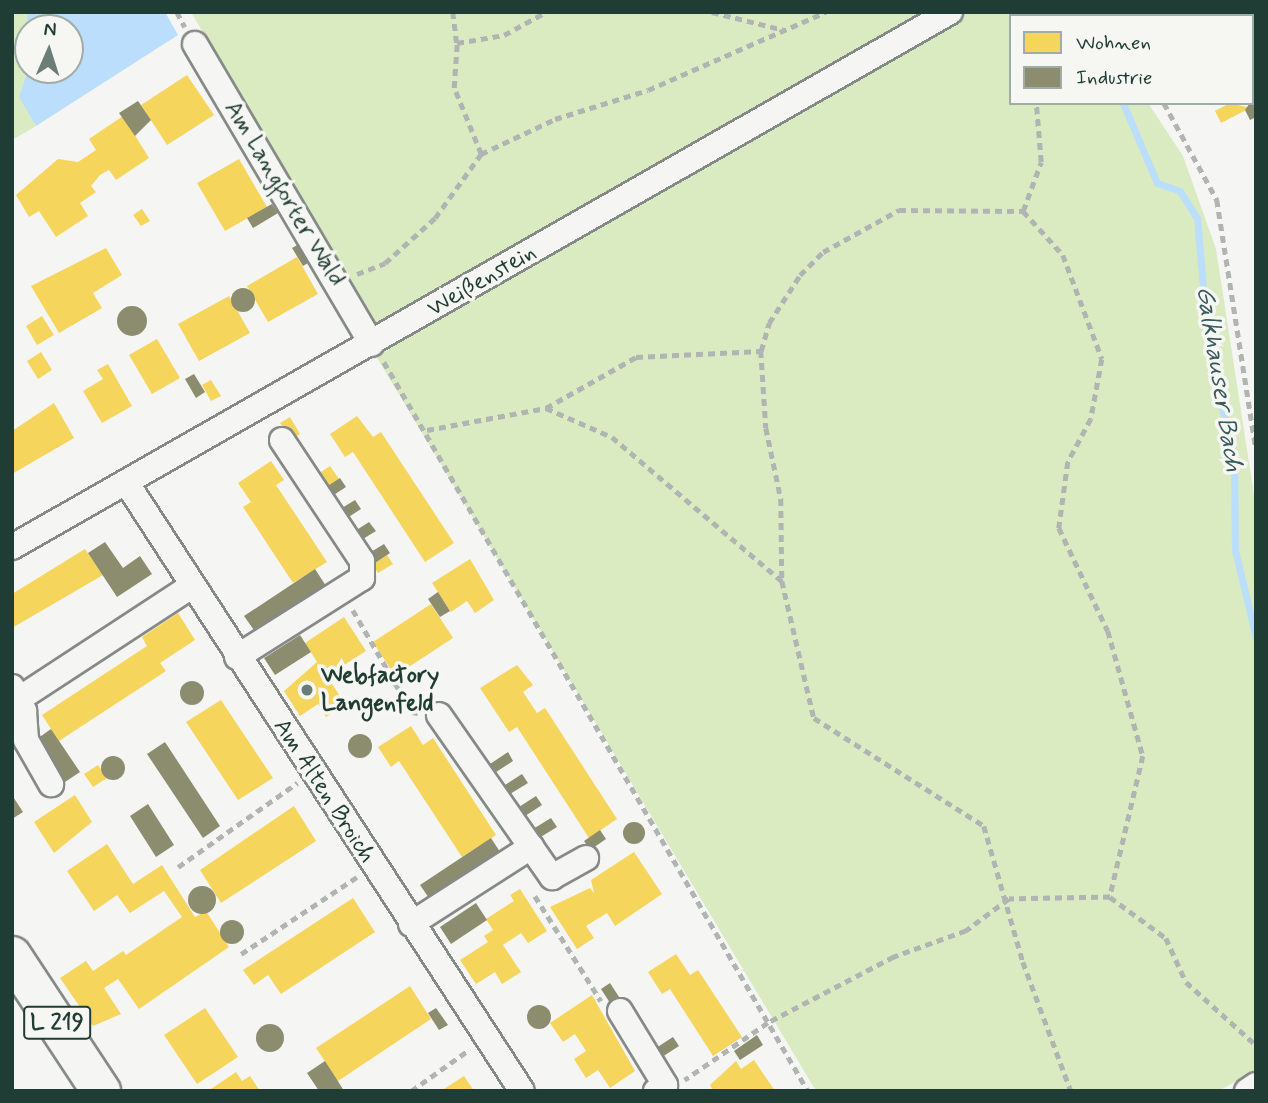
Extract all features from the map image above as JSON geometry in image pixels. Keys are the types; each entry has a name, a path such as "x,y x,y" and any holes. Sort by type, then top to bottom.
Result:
{"main road":[{"name":"L 219","path":"12,956 101,1091"}],"street":[{"name":"Weißenstein","path":"12,547 950,12"},
{"name":"Am Langforter Wald","path":"195,44 372,344"},
{"path":"237,657 348,592 362,578 362,561 282,440"},
{"name":"Am Alten Broich","path":"126,482 311,772 522,1091"},
{"path":"51,784 26,740 16,693 192,586"},
{"path":"439,715 522,853 552,877 586,859"},
{"path":"411,924 522,853"},
{"path":"620,1011 661,1088"},
{"path":"1247,1091 1256,1085"}],"path":[{"path":"453,12 457,43 454,88 481,155"},
{"path":"457,43 504,35 546,12"},
{"path":"712,12 785,31"},
{"path":"336,282 385,263 435,218 481,155 555,118 648,90 825,12"},
{"path":"1023,211 1041,162 1036,105"},
{"path":"1165,105 1217,200 1256,449"},
{"path":"1071,1091 1023,962 1009,899 984,826 814,718 782,581 781,499 766,428 761,351 769,323 800,275 823,252 899,209 1023,211 1063,255 1102,359 1091,419 1068,463 1059,528 1108,631 1143,756 1110,897"},
{"path":"372,344 427,430 808,1091"},
{"path":"427,430 546,408 636,357 761,351"},
{"path":"546,408 612,437 782,581"},
{"path":"348,592 412,712 439,715"},
{"path":"178,867 311,772"},
{"path":"522,853 611,1017 620,1011"},
{"path":"241,954 373,866"},
{"path":"661,1088 670,1090 768,1023 894,957 966,931 1009,899 1110,897 1166,939 1186,982 1256,1045"},
{"path":"411,1091 486,1038"}],"green space":[{"path":"12,12 27,12 14,14 14,84 25,84 20,97 36,126 12,140"},
{"path":"191,12 1088,12 1009,14 1009,105 1149,105 1183,156 1216,249 1256,508 1256,1069 1219,1091 816,1091 376,356 389,350"}],"water":[{"path":"165,12 178,35 36,126 19,97 23,84 84,84 84,14 27,14"}],"building: Wohnen":[{"path":"1198,12 1252,14 1225,14"},
{"path":"1256,50 1254,94 1254,51"},
{"path":"187,75 214,115 167,145 141,105"},
{"path":"1226,105 1250,108 1221,123 1215,111"},
{"path":"123,116 149,158 116,180 109,170 100,175 91,186 96,192 80,203 88,216 56,237 39,211 29,217 16,195 58,159 78,162 96,150 89,139"},
{"path":"239,159 267,207 225,231 197,183"},
{"path":"142,209 150,221 141,226 133,215"},
{"path":"106,248 122,275 93,293 102,308 59,333 31,286"},
{"path":"297,257 318,294 268,322 247,286"},
{"path":"229,296 250,333 199,361 178,324"},
{"path":"42,316 54,335 37,345 26,326"},
{"path":"157,339 180,378 152,394 129,355"},
{"path":"41,352 52,370 38,379 27,361"},
{"path":"108,364 132,406 102,423 83,391 103,379 97,370"},
{"path":"211,380 221,396 211,401 202,385"},
{"path":"54,403 74,438 12,474 12,431"},
{"path":"357,416 373,437 381,432 454,543 425,562 353,452 345,457 330,434"},
{"path":"290,417 300,434 291,440 280,423"},
{"path":"271,461 284,480 276,485 327,562 293,583 243,507 251,502 238,483"},
{"path":"330,466 339,479 323,489 315,476"},
{"path":"85,549 103,575 12,628 12,594"},
{"path":"387,555 393,564 378,573 372,565"},
{"path":"470,559 494,600 475,613 467,601 451,612 432,583"},
{"path":"431,604 453,638 395,676 373,642"},
{"path":"178,613 195,640 160,663 166,671 59,741 42,715 147,646 142,637"},
{"path":"344,617 366,651 327,676 345,704 326,717 318,704 300,716 284,691 317,662 305,643"},
{"path":"517,665 533,685 523,692 537,713 545,708 617,819 589,838 517,727 509,732 480,688"},
{"path":"221,700 273,778 238,800 186,722"},
{"path":"411,726 423,745 433,738 496,835 462,857 399,761 391,767 378,747"},
{"path":"98,765 107,778 93,787 84,774"},
{"path":"75,795 92,822 54,853 34,822"},
{"path":"294,806 316,841 221,903 200,870"},
{"path":"107,844 133,884 162,865 195,917 206,911 229,947 139,1009 118,979 104,988 121,1014 93,1026 60,978 86,961 93,971 123,951 126,955 182,917 164,891 130,913 117,895 94,911 67,871"},
{"path":"634,852 662,894 615,926 607,913 586,926 594,938 577,949 550,907 590,888 594,893 591,880"},
{"path":"520,889 547,931 528,943 521,933 503,945 521,972 502,984 495,972 476,984 460,960 488,942 484,936 493,930 486,919 514,901 510,895"},
{"path":"353,898 375,932 281,994 268,975 254,985 243,970"},
{"path":"676,954 690,975 698,970 742,1037 713,1056 670,989 662,994 648,972"},
{"path":"410,986 431,1019 338,1081 316,1048"},
{"path":"592,995 635,1071 610,1088 598,1070 586,1078 574,1059 586,1051 575,1034 563,1042 550,1023"},
{"path":"205,1008 238,1057 197,1084 164,1035"},
{"path":"754,1060 775,1091 713,1091 710,1085 736,1061 741,1069"},
{"path":"236,1072 242,1081 250,1076 260,1091 208,1091"},
{"path":"464,1076 474,1091 441,1091"}],"building: Industrie":[{"path":"1256,94 1256,117 1250,120 1245,110 1248,105 1254,105"},
{"path":"138,101 151,120 135,136 119,113"},
{"path":"272,204 278,213 253,228 247,218"},
{"path":"301,243 311,261 303,266 292,248"},
{"path":"243,288 254,295 255,300 248,311 243,312 232,305 231,300 238,289"},
{"path":"132,306 142,311 147,321 142,331 132,336 122,331 117,321 122,311"},
{"path":"194,374 205,392 196,398 185,379"},
{"path":"340,478 346,487 329,498 323,489"},
{"path":"355,500 361,509 344,520 337,511"},
{"path":"369,522 376,531 358,542 352,533"},
{"path":"105,542 123,568 140,556 152,574 117,597 88,553"},
{"path":"384,544 390,553 372,565 366,555"},
{"path":"315,569 326,586 256,633 244,616"},
{"path":"438,592 450,611 440,617 428,599"},
{"path":"300,635 311,652 275,675 264,658"},
{"path":"192,681 203,688 204,693 197,704 192,705 181,698 180,693 187,682"},
{"path":"51,729 80,772 62,784 34,741"},
{"path":"360,734 368,738 372,746 368,754 360,758 352,754 348,746 352,738"},
{"path":"165,742 220,826 203,838 147,754"},
{"path":"508,752 513,761 496,772 490,764"},
{"path":"113,756 122,759 125,768 122,777 113,780 104,777 101,768 104,759"},
{"path":"522,774 528,783 510,794 505,785"},
{"path":"12,795 23,812 12,819"},
{"path":"536,796 542,805 525,816 519,807"},
{"path":"148,804 174,845 156,857 130,816"},
{"path":"551,818 557,827 539,838 533,829"},
{"path":"634,822 642,825 645,833 642,841 634,844 626,841 623,833 626,825"},
{"path":"600,830 606,839 590,850 584,841"},
{"path":"491,838 502,855 431,901 420,885"},
{"path":"202,886 212,890 216,900 212,910 202,914 192,910 188,900 192,890"},
{"path":"476,903 487,920 451,944 440,927"},
{"path":"227,920 237,920 244,927 244,937 237,944 227,944 220,937 220,927"},
{"path":"610,983 621,1000 612,1006 601,989"},
{"path":"539,1005 547,1009 551,1017 547,1025 539,1029 531,1025 527,1017 531,1009"},
{"path":"436,1008 448,1025 439,1030 428,1013"},
{"path":"270,1024 280,1028 284,1038 280,1048 270,1052 260,1048 256,1038 260,1028"},
{"path":"757,1035 763,1045 740,1060 734,1051"},
{"path":"673,1037 679,1046 662,1057 656,1048"},
{"path":"325,1061 344,1091 319,1091 307,1073"}],"waterway":[{"name":"Galkhauser Bach","path":"1124,105 1157,183 1180,191 1197,218 1209,354 1234,457 1235,550 1256,638"}],"place":[{"name":"Webfactory Langenfeld","path":"307,690"}]}
